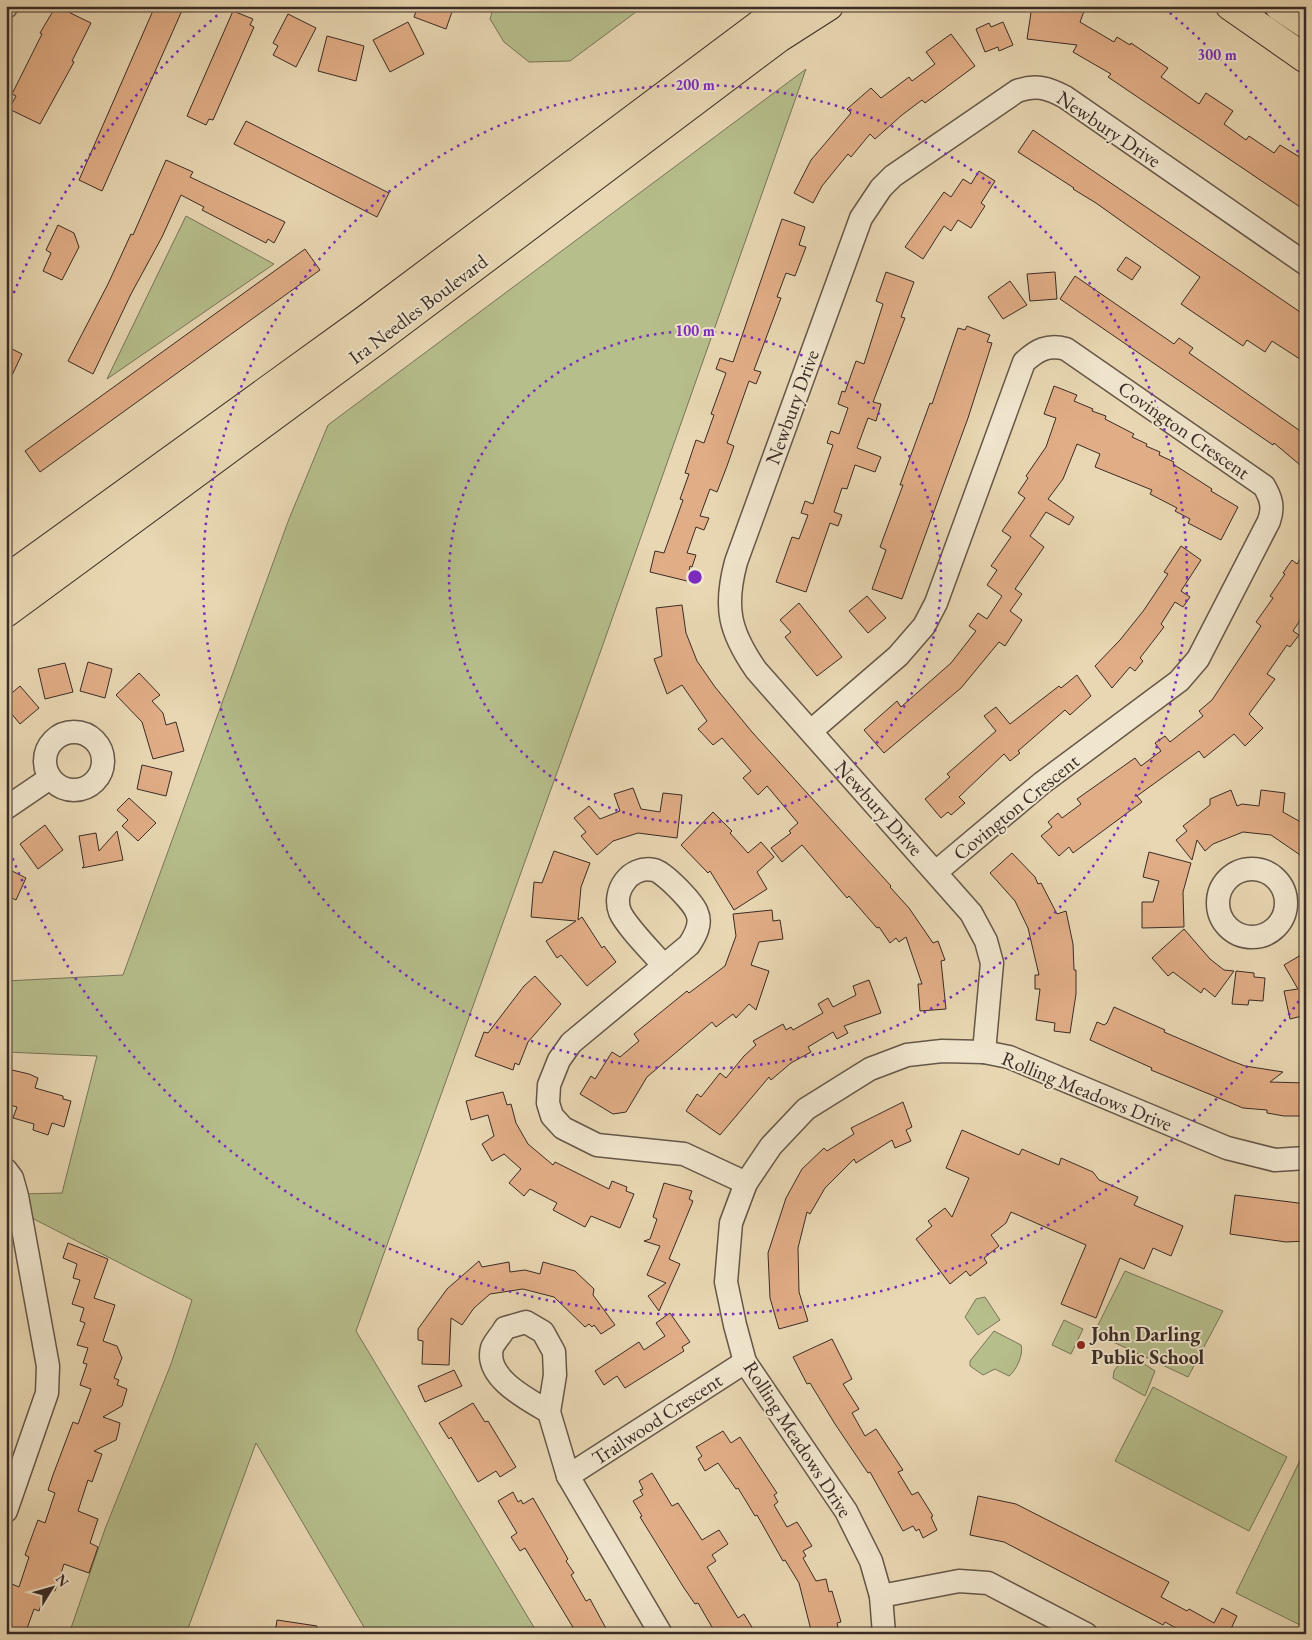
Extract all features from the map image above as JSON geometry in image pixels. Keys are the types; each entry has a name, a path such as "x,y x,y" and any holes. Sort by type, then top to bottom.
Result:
{"main road":[{"name":"Ira Needles Boulevard","path":"6,579 366,319 784,6"},
{"name":"Ira Needles Boulevard","path":"6,613 380,338 779,38 830,6"},
{"path":"1230,6 1306,59"},
{"path":"1279,6 1306,24"}],"street":[{"name":"Newbury Drive","path":"984,1052 992,962 986,941 971,913 756,670 742,650 733,632 729,597 736,562 861,218 881,188 893,176 1017,91 1031,86 1048,88 1065,97 1306,264"},
{"name":"Covington Crescent","path":"810,731 898,656 924,626 936,603 1024,362 1034,352 1056,346 1066,349 1264,486 1270,496 1272,505 1269,520 1198,659 1190,670 1042,783 936,872"},
{"path":"6,808 50,778"},
{"path":"664,966 570,1043 558,1060 549,1085 548,1103 552,1116 563,1128 597,1146 684,1154 746,1184"},
{"name":"Rolling Meadows Drive","path":"884,1634 881,1596 871,1561 846,1511 746,1362 735,1325 726,1282 731,1223 746,1184 771,1146 806,1109 870,1070 907,1055 942,1051 984,1052 1009,1057 1227,1148 1275,1160 1306,1158"},
{"path":"6,1170 12,1178 17,1196 48,1366 47,1393 6,1511"},
{"name":"Trailwood Crescent","path":"568,1476 746,1362"},
{"name":"Trailwood Crescent","path":"549,1412 568,1476 661,1634"},
{"path":"881,1596 959,1581 988,1583 1086,1634"}],"green space":[{"path":"494,6 644,6 570,61 529,62 504,42 490,19"},
{"path":"806,69 600,653 356,1331 538,1634 368,1634 256,1443 186,1634 69,1634 105,1529 171,1364 192,1300 26,1215 21,1194 62,1193 97,1056 6,1052 6,981 123,975 289,519 328,425"},
{"path":"186,216 274,264 107,379"},
{"path":"1125,1271 1223,1311 1188,1377 1094,1333"},
{"path":"985,1297 1000,1320 978,1335 965,1317 976,1299"},
{"path":"1064,1320 1083,1329 1071,1354 1052,1345"},
{"path":"994,1331 1021,1345 1019,1362 1009,1376 995,1369 983,1375 970,1366 970,1361"},
{"path":"1125,1356 1138,1360 1155,1371 1145,1396 1113,1378 1114,1371"},
{"path":"1153,1387 1287,1457 1249,1531 1115,1461"},
{"path":"1306,1448 1306,1628 1236,1593"}],"building":[{"path":"56,6 91,23 72,61 74,62 40,124 9,109 16,96 12,94 42,34 40,33"},
{"path":"155,6 184,6 102,191 79,180"},
{"path":"418,6 454,6 446,29 414,17"},
{"path":"1032,6 1086,6 1080,22 1114,42 1117,37 1130,45 1131,43 1168,68 1161,77 1199,104 1206,93 1233,111 1224,124 1246,140 1249,136 1274,153 1280,145 1306,161 1306,211 1108,77 1111,74 1073,52 1077,45 1027,39"},
{"path":"233,11 253,19 250,25 254,27 213,120 209,119 206,125 187,116"},
{"path":"288,14 316,28 296,67 273,55 278,46 273,43"},
{"path":"408,22 424,54 390,72 373,40"},
{"path":"1003,22 1013,45 999,51 998,47 985,52 976,29 989,23 991,27"},
{"path":"951,34 975,66 925,103 922,100 875,139 870,134 851,157 848,154 822,186 813,203 794,193 811,160 851,113 847,109 871,88 881,98 909,77 912,81 935,64 926,52"},
{"path":"327,36 364,46 356,81 318,71"},
{"path":"246,121 389,193 377,217 234,144"},
{"path":"1033,130 1306,316 1306,363 1272,341 1265,352 1247,340 1243,346 1181,304 1200,277 1096,203 1018,152"},
{"path":"166,160 193,172 190,177 285,222 274,243 268,239 266,243 202,210 204,207 181,195 93,374 68,361 108,284 131,234 133,235"},
{"path":"979,171 995,181 981,203 985,206 971,228 958,220 951,231 944,226 923,259 905,247 944,192 951,197 963,179 971,184"},
{"path":"782,219 805,227 799,245 806,247 795,276 786,273 777,297 781,298 754,370 761,372 756,384 749,381 727,443 734,446 727,466 717,492 710,489 700,516 709,518 704,530 696,527 687,553 696,555 692,567 690,566 687,581 650,572 655,551 664,553 683,500 680,499 689,474 685,473 696,440 704,443 714,415 711,414 726,373 716,369 720,358 733,362"},
{"path":"58,225 74,233 79,247 62,280 43,271 51,253 46,250"},
{"path":"305,249 320,270 40,472 25,451"},
{"path":"1126,257 1141,267 1132,280 1117,270"},
{"path":"886,272 914,282 901,317 905,318 873,402 881,404 876,421 868,418 857,448 881,457 875,472 855,465 847,489 842,488 834,512 842,515 838,526 830,523 806,592 776,582 792,537 799,539 808,515 801,513 805,501 813,504 833,445 827,443 831,431 839,434 848,408 838,404 842,391 845,392 856,361 864,364 883,304 876,301"},
{"path":"1055,272 1057,299 1030,301 1027,274"},
{"path":"1075,276 1174,344 1179,338 1193,348 1189,353 1306,435 1306,470 1274,443 1273,445 1060,299"},
{"path":"1010,281 1027,305 1003,319 988,297"},
{"path":"967,326 990,335 987,342 992,343 968,418 902,599 872,589 886,550 880,547 903,485 900,485 930,403 932,404 958,328 965,330"},
{"path":"6,346 22,354 6,388"},
{"path":"1054,386 1077,395 1074,401 1106,416 1105,419 1134,434 1132,437 1160,452 1159,455 1174,462 1173,464 1212,489 1211,491 1238,507 1221,540 1188,523 1190,519 1175,511 1177,508 1150,494 1152,490 1095,467 1100,454 1077,444 1063,479 1048,499 1074,517 1069,525 1046,512 1030,536 1044,547 1015,589 1022,594 1010,611 1022,620 1005,646 999,642 961,688 884,753 864,730 897,701 901,707 951,663 976,631 969,626 978,613 987,619 1002,596 987,585 997,570 991,566 1011,537 1002,531 1025,498 1018,493 1028,478 1026,476 1046,447 1056,418 1044,414"},
{"path":"1181,546 1201,560 1181,591 1190,597 1183,607 1175,602 1161,624 1164,627 1140,658 1143,661 1135,671 1130,667 1112,688 1095,666 1120,640 1144,610 1168,574 1164,572"},
{"path":"1306,550 1306,611 1293,631 1299,635 1290,647 1287,645 1267,674 1275,679 1249,714 1263,728 1245,746 1234,734 1204,758 1199,751 1137,796 1142,802 1073,853 1069,847 1059,856 1041,836 1052,827 1048,822 1058,813 1062,818 1081,804 1077,799 1135,758 1141,766 1161,751 1155,743 1165,736 1170,742 1203,716 1199,711 1212,700 1261,626 1256,622 1273,598 1270,596 1285,574 1283,573 1292,560 1297,564"},
{"path":"867,596 886,618 868,633 849,611"},
{"path":"799,603 842,657 817,676 785,637 791,632 780,620"},
{"path":"682,605 686,633 697,661 715,687 752,732 891,886 933,943 938,941 945,960 941,961 946,1009 920,1011 918,984 922,984 906,937 899,942 896,938 890,943 879,927 877,928 849,896 847,898 802,845 782,862 771,848 791,833 789,831 798,823 767,786 758,795 743,778 751,771 722,738 713,745 698,729 707,721 682,685 667,694 654,659 662,656 656,608"},
{"path":"88,662 112,669 105,698 80,691"},
{"path":"65,663 73,692 45,699 38,669"},
{"path":"139,673 160,695 152,701 163,713 166,725 176,722 184,751 153,759 142,722 116,695"},
{"path":"1077,675 1091,696 1070,715 1065,710 1018,751 1020,753 1010,761 1004,754 959,797 965,803 951,815 948,812 941,818 925,799 950,777 947,774 996,731 984,716 996,707 1010,724 1059,686 1061,688"},
{"path":"20,686 39,708 20,724 6,707 6,698"},
{"path":"142,765 172,772 166,796 137,789"},
{"path":"633,788 641,809 660,812 663,793 682,795 677,838 638,833 613,841 597,855 581,836 586,832 574,818 589,806 600,819 620,811 614,794"},
{"path":"1231,790 1237,806 1242,804 1259,806 1261,790 1285,793 1283,812 1306,825 1306,859 1271,835 1243,832 1213,844 1205,851 1197,840 1192,860 1176,840 1187,831 1183,826 1210,805 1210,799"},
{"path":"129,798 156,823 138,841 122,826 128,820 117,810"},
{"path":"713,812 732,831 730,833 748,853 761,842 774,857 757,872 767,889 734,910 710,871 708,873 681,845"},
{"path":"45,825 63,850 38,869 20,844"},
{"path":"117,831 123,860 82,868 84,866 79,836 96,833 99,851"},
{"path":"554,851 590,863 581,887 578,920 582,917 602,948 604,946 616,962 587,986 561,955 557,958 546,941 576,921 531,917 534,882 542,883"},
{"path":"1149,852 1191,863 1183,892 1184,927 1142,928 1142,902 1153,902 1159,881 1143,877"},
{"path":"1012,853 1035,877 1038,884 1041,883 1057,914 1066,911 1073,944 1074,970 1076,970 1076,994 1070,1033 1054,1031 1055,1023 1036,1020 1040,989 1035,989 1035,975 1039,975 1028,928 1015,901 990,873"},
{"path":"6,868 26,878 16,900 6,895"},
{"path":"772,910 773,921 780,920 783,939 759,942 751,965 769,971 756,1010 749,1004 736,1018 733,1014 716,1027 712,1022 647,1077 626,1112 613,1114 580,1094 591,1076 595,1079 612,1052 620,1057 639,1041 634,1034 687,991 689,993 725,966 736,936 733,914"},
{"path":"1184,929 1210,959 1224,970 1234,971 1215,997 1204,988 1201,993 1173,972 1168,976 1152,958"},
{"path":"1306,952 1306,1015 1290,1019 1284,991 1298,989 1284,965"},
{"path":"1236,971 1254,973 1254,977 1265,978 1263,1001 1249,1000 1248,1005 1232,1004"},
{"path":"535,976 561,1004 528,1042 519,1065 515,1063 513,1070 475,1056 484,1032 488,1033 524,986"},
{"path":"869,980 881,1013 844,1026 848,1033 837,1039 833,1032 808,1047 811,1052 791,1063 771,1080 769,1077 720,1135 686,1111 697,1094 701,1097 720,1073 726,1078 756,1045 753,1041 783,1024 786,1030 791,1027 793,1030 823,1013 818,1004 828,998 833,1007 856,995 853,986"},
{"path":"1114,1007 1165,1030 1164,1032 1229,1060 1245,1066 1283,1072 1270,1082 1306,1083 1306,1116 1284,1116 1267,1113 1267,1110 1243,1108 1151,1070 1152,1068 1090,1040 1097,1022 1104,1025 1107,1023"},
{"path":"12,1070 38,1078 35,1088 63,1096 63,1099 71,1101 64,1127 52,1123 48,1135 33,1130 34,1124 13,1118 17,1107 6,1104 6,1073 11,1075"},
{"path":"503,1092 507,1105 511,1104 516,1123 528,1144 553,1165 555,1162 609,1189 612,1181 627,1187 626,1191 634,1194 620,1228 591,1216 585,1227 553,1210 557,1203 530,1189 524,1196 509,1183 521,1169 504,1154 492,1161 482,1144 494,1136 488,1115 471,1120 466,1101"},
{"path":"903,1102 912,1127 906,1130 911,1141 895,1148 892,1140 856,1163 854,1159 825,1188 810,1214 807,1212 798,1248 799,1292 808,1321 779,1329 770,1298 768,1253 786,1198 802,1169 824,1148 827,1151 854,1134 851,1128"},
{"path":"962,1130 1019,1155 1022,1149 1059,1165 1061,1158 1093,1172 1099,1180 1138,1197 1134,1205 1183,1226 1171,1256 1153,1248 1144,1269 1120,1258 1096,1318 1061,1304 1086,1245 1011,1212 1006,1223 991,1235 999,1246 984,1258 987,1263 970,1276 966,1271 950,1284 916,1239 932,1226 928,1221 945,1208 952,1217 969,1178 946,1168"},
{"path":"664,1183 692,1191 689,1199 693,1201 669,1259 680,1264 659,1311 648,1296 666,1283 647,1275 660,1246 644,1241 650,1239 657,1219 653,1217"},
{"path":"1235,1195 1306,1204 1306,1241 1286,1242 1230,1234"},
{"path":"68,1243 108,1259 94,1298 115,1305 103,1341 117,1346 122,1358 114,1378 119,1380 117,1385 127,1389 122,1406 103,1417 120,1423 118,1433 116,1440 94,1451 102,1454 92,1482 88,1480 78,1511 98,1519 90,1543 98,1547 89,1573 64,1564 55,1591 47,1588 39,1611 34,1609 25,1634 6,1634 6,1601 12,1584 19,1587 29,1557 25,1555 38,1520 45,1523 55,1493 48,1490 53,1475 73,1422 78,1424 91,1389 80,1385 87,1364 83,1363 88,1348 77,1345 85,1323 80,1321 84,1308 72,1304 80,1280 73,1278 77,1264 63,1258"},
{"path":"479,1261 482,1267 509,1262 510,1272 525,1270 540,1274 543,1262 575,1271 594,1289 593,1295 615,1325 601,1334 594,1325 592,1327 589,1324 585,1327 554,1297 523,1289 490,1294 474,1308 462,1325 451,1318 449,1365 422,1364 423,1341 418,1340 418,1329 447,1289"},
{"path":"670,1313 690,1342 682,1347 684,1351 625,1388 617,1376 604,1385 595,1371 639,1342 644,1350 665,1336 656,1323"},
{"path":"832,1339 852,1379 843,1384 859,1409 852,1413 865,1436 876,1429 903,1470 898,1472 912,1495 918,1492 933,1516 931,1517 937,1530 923,1538 919,1529 916,1531 913,1526 903,1531 870,1472 868,1473 810,1383 807,1384 793,1357"},
{"path":"454,1370 462,1386 425,1402 418,1386"},
{"path":"473,1403 485,1422 488,1421 516,1467 500,1477 496,1471 478,1482 451,1437 449,1439 439,1423"},
{"path":"723,1431 731,1443 740,1437 777,1493 774,1495 778,1502 774,1505 787,1527 797,1522 812,1546 803,1551 806,1556 803,1558 816,1581 826,1579 829,1592 832,1591 841,1622 837,1623 839,1631 812,1634 799,1583 785,1560 783,1561 757,1515 755,1516 738,1488 736,1489 718,1463 705,1471 698,1459 702,1456 696,1447"},
{"path":"652,1473 672,1506 678,1503 702,1540 719,1530 728,1544 712,1555 716,1561 707,1567 738,1618 744,1614 756,1634 716,1634 698,1603 695,1604 684,1588 640,1517 642,1516 633,1501 643,1495 640,1490 643,1489 639,1481"},
{"path":"513,1492 518,1502 521,1500 523,1504 533,1498 568,1559 566,1561 574,1573 571,1575 586,1601 590,1599 609,1634 577,1634 525,1548 520,1551 511,1537 517,1533 498,1501"},
{"path":"978,1496 1016,1504 1169,1582 1161,1597 1187,1611 1189,1609 1214,1623 1222,1608 1237,1616 1230,1631 1235,1634 1187,1634 1165,1622 1163,1625 1004,1542 970,1535"},
{"path":"277,1620 317,1626 316,1634 275,1634"}],"place":[{"name":"John Darling Public School","path":"1081,1345"}]}
